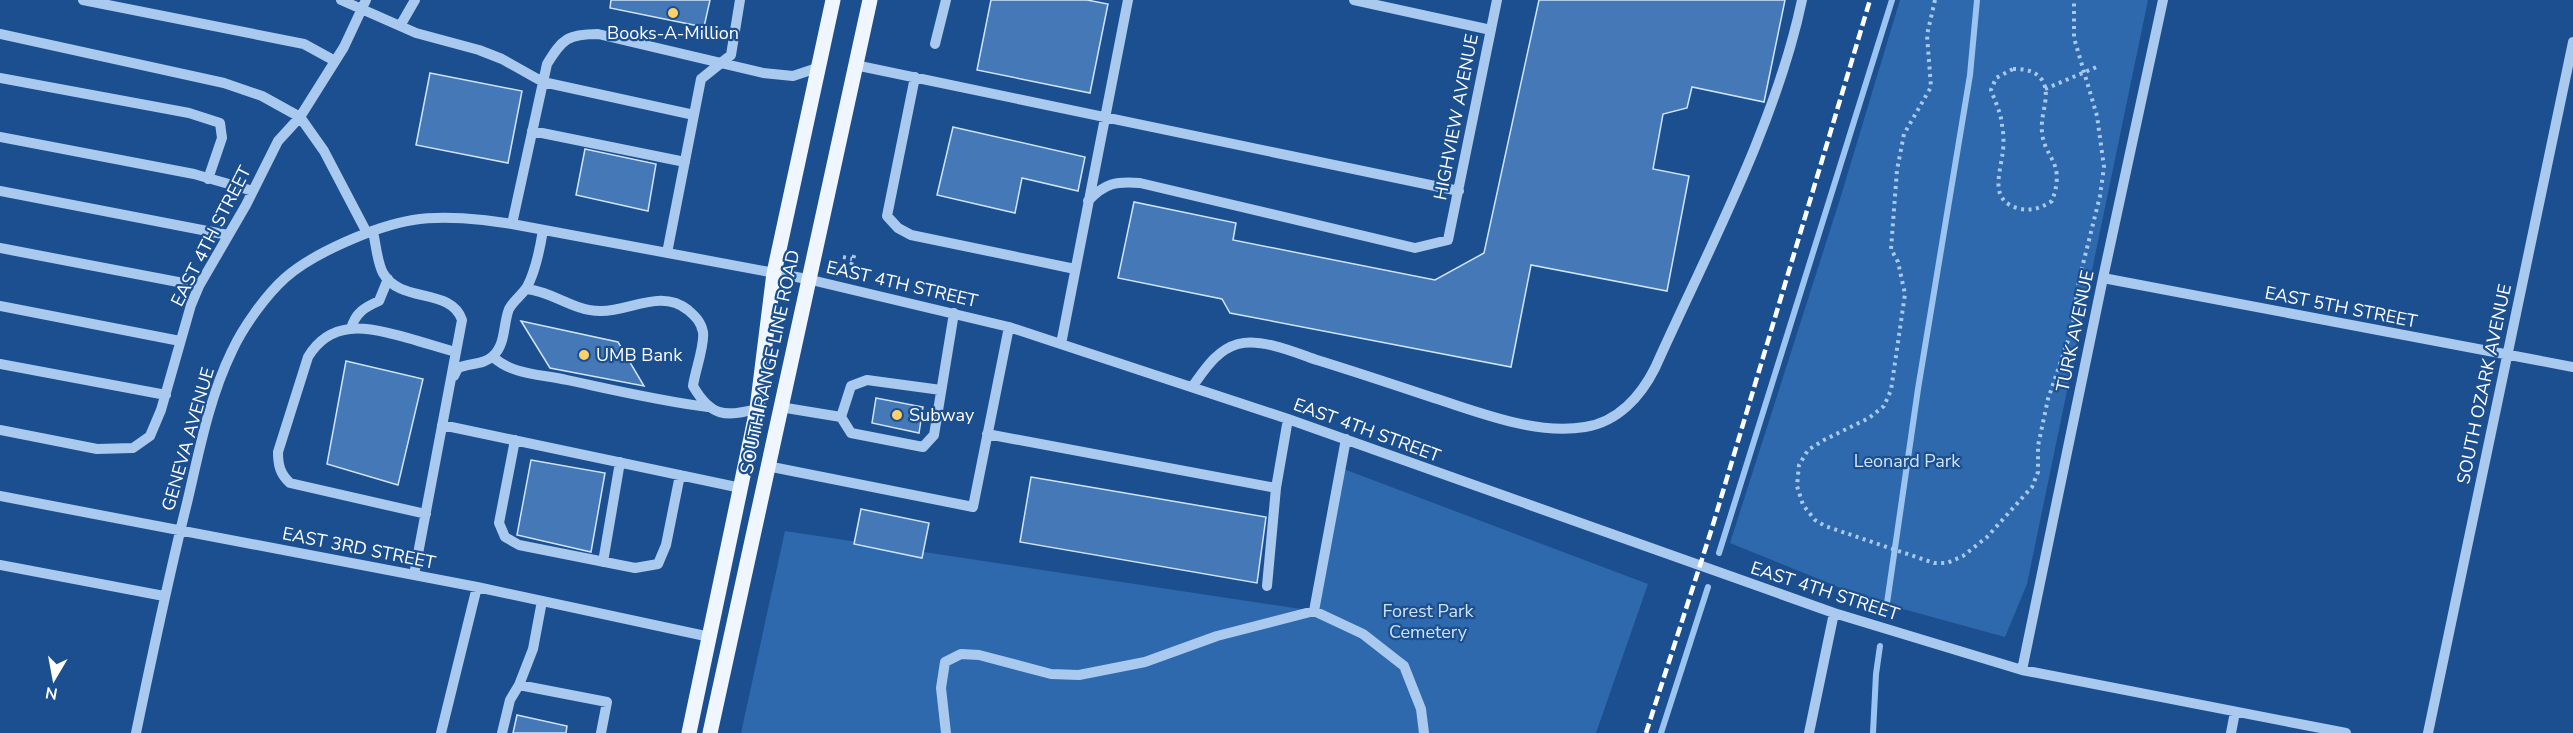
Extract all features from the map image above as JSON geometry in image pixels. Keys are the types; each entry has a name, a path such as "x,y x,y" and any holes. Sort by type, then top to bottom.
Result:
{"main road":[{"name":"SOUTH RANGE LINE ROAD","path":"688,733 757,409 774,273 833,0"},
{"name":"SOUTH RANGE LINE ROAD","path":"710,733 807,279 870,0"}],"street":[{"path":"83,0 304,44 336,61"},
{"path":"341,0 364,4 416,33 479,50 502,59 543,82 693,116"},
{"path":"400,26 415,0"},
{"path":"667,253 700,79 731,55 740,0"},
{"path":"935,44 946,0"},
{"path":"1060,344 1128,0"},
{"path":"1354,0 1491,30"},
{"name":"HIGHVIEW AVENUE","path":"1088,201 1101,187 1122,182 1140,183 1415,248 1448,240 1497,0"},
{"path":"1192,387 1221,352 1237,345 1251,343 1302,355 1466,408 1537,426 1562,429 1587,427 1627,408 1644,390 1655,368 1750,158 1789,54 1803,0"},
{"name":"TURK AVENUE","path":"2022,670 2163,0"},
{"path":"300,117 336,61 364,4"},
{"path":"0,34 224,83 262,96 300,117 324,151 370,233 382,272 393,285 408,292 448,303 459,310 462,320 414,575"},
{"path":"512,224 547,64 559,44 577,34 598,34 763,73 793,76 817,68"},
{"name":"SOUTH OZARK AVENUE","path":"2428,733 2573,42"},
{"path":"855,64 1459,192"},
{"path":"915,77 887,216 898,228 912,235 1075,268"},
{"path":"0,78 189,113 220,123 222,138 208,178"},
{"name":"EAST 4TH STREET","path":"0,430 97,449 133,448 150,436 166,395 190,305 253,192 278,141 300,117"},
{"path":"532,131 685,162"},
{"path":"0,137 208,178 253,192"},
{"path":"0,191 228,235"},
{"name":"EAST 4TH STREET","path":"370,233 413,220 468,219 512,224 807,279 954,313 1008,327 1288,419 1834,613 2022,670 2346,733"},
{"path":"449,388 458,368 467,364 480,363 492,357 502,341 510,308 526,289 543,230"},
{"name":"GENEVA AVENUE","path":"136,733 164,596 213,397 232,349 253,315 285,278 327,251 370,233"},
{"path":"0,248 199,286"},
{"name":"EAST 5TH STREET","path":"2103,278 2573,367"},
{"path":"351,328 353,320 364,307 379,300 388,279"},
{"path":"526,289 538,290 566,303 597,311 613,311 642,302 663,301 682,306 698,318 703,334 693,386 702,402 718,414 737,415 757,409"},
{"path":"0,306 180,341"},
{"path":"780,407 841,417 851,433 923,447 934,435 954,313"},
{"path":"767,466 973,507 1008,327"},
{"path":"426,514 290,483 283,476 278,464 278,452 308,357 316,345 332,334 351,328 375,331 456,352"},
{"path":"492,357 502,365 529,374 708,407"},
{"path":"0,364 166,395"},
{"path":"841,417 851,386 867,380 941,390"},
{"path":"1267,586 1276,488 1288,419"},
{"path":"442,425 741,488"},
{"path":"987,434 1276,488"},
{"path":"515,440 499,523 505,537 519,545 635,568 658,564 666,545 680,475"},
{"path":"1314,611 1346,440"},
{"path":"603,562 620,462"},
{"name":"EAST 3RD STREET","path":"0,496 477,587 710,637"},
{"path":"0,565 164,596"},
{"path":"441,733 477,587"},
{"path":"502,733 510,700 519,685 533,649 542,601"},
{"path":"946,733 941,688 945,662 961,654 979,655 1051,674 1079,675 1145,662 1217,636 1314,611 1363,634 1404,666 1421,710 1424,733"},
{"path":"1809,733 1834,613"},
{"path":"519,685 607,702 601,733"},
{"path":"2231,733 2235,712"}],"path":[{"path":"1935,0 1927,35 1931,87 1904,134 1897,170 1891,249 1898,262 1905,294 1891,390 1884,406 1869,418 1808,450 1799,465 1797,486 1803,505 1815,520 1826,526 1934,563 1947,563 1963,556 1987,537 2032,487 2038,472 2037,446 2048,399 2073,326 2078,284 2100,196 2104,167 2097,116 2074,38 2074,0"},
{"path":"2045,89 2099,66"},
{"path":"2013,69 2034,72 2042,80 2045,89 2042,139 2057,169 2055,192 2052,201 2040,208 2015,208 2003,200 1997,188 1997,174 2002,159 2002,124 1991,90 1996,78 2013,69"},
{"path":"851,265 855,253"},
{"path":"843,256 852,259"}],"green space":[{"name":"Leonard Park","path":"1900,0 2148,0 2027,584 2005,637 1870,600 1730,543 1840,199"},
{"name":"Forest Park Cemetery","path":"1341,468 1648,584 1596,733 741,733 785,531 1314,611"}],"building":[{"name":"Books-A-Million","path":"611,0 710,0 704,27 610,8"},
{"path":"991,0 1087,0 1108,4 1090,93 977,70"},
{"path":"1539,0 1785,0 1764,102 1692,87 1687,108 1663,114 1653,169 1689,176 1667,291 1531,265 1511,367 1230,313 1222,299 1118,278 1134,202 1236,223 1233,240 1435,280 1484,253"},
{"path":"430,73 522,91 508,163 416,145"},
{"path":"953,127 1085,157 1078,191 1022,178 1015,213 937,195"},
{"path":"585,149 656,164 648,211 576,195"},
{"name":"UMB Bank","path":"521,321 618,342 644,386 550,368"},
{"path":"346,361 423,379 398,485 327,464"},
{"name":"Subway","path":"876,398 923,407 919,433 872,423"},
{"path":"531,460 605,473 591,552 517,535"},
{"path":"1031,477 1266,517 1257,583 1020,542"},
{"path":"861,509 929,523 922,558 854,544"},
{"path":"517,715 567,726 566,733 513,733"}],"waterway":[{"path":"1719,553 1892,0"},
{"path":"1886,610 1918,389 1970,75 1977,0"},
{"path":"1661,733 1708,587"},
{"path":"1873,733 1880,646"}],"railway":[{"path":"1646,733 1712,528 1870,0"}],"place":[{"name":"Books-A-Million","path":"673,13"},
{"name":"UMB Bank","path":"584,355"},
{"name":"Subway","path":"897,415"}]}
